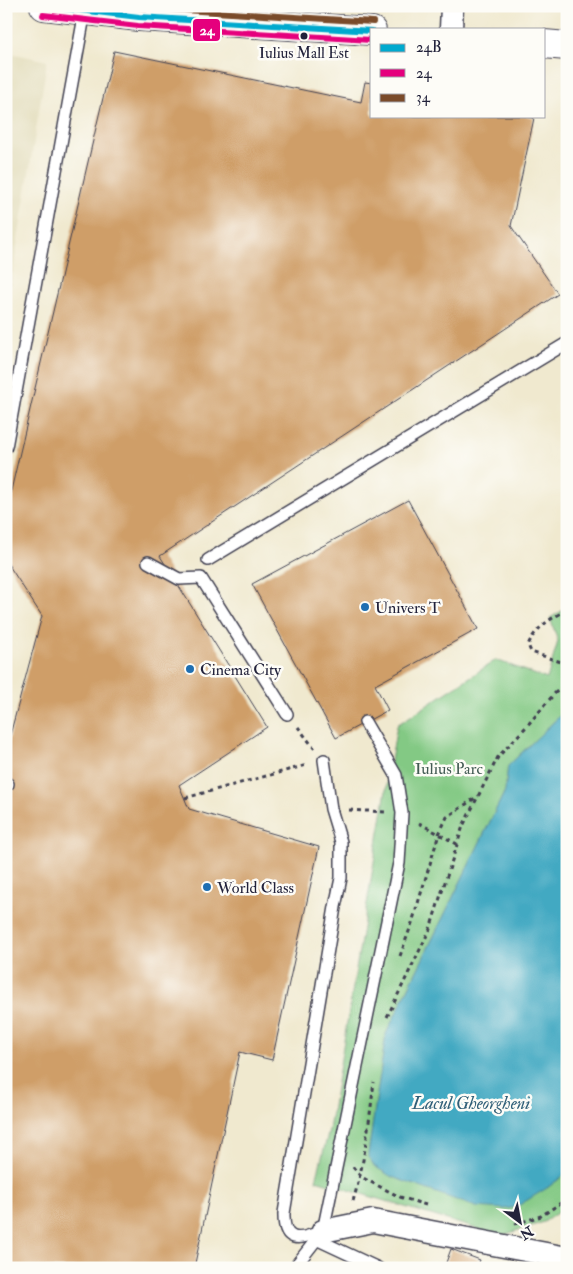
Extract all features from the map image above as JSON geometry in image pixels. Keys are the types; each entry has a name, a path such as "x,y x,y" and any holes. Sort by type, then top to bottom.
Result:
{"main road":[{"path":"44,6 139,17 370,31"}],"street":[{"path":"451,28 452,6"},
{"path":"319,1235 373,1221 567,1258"}],"lane":[{"path":"6,447 85,11"},
{"path":"208,560 567,343"},
{"path":"148,562 179,579 201,578 287,714"},
{"path":"294,1268 319,1235 400,863 402,813 396,775 366,722"},
{"path":"324,760 331,809 340,842 341,878 290,1175 284,1225 287,1232 294,1237 319,1235 378,1268"}],"path":[{"path":"567,610 544,623 532,635 528,645 531,652 567,664"},
{"path":"383,1025 430,929 463,826 498,757 555,693 567,684"},
{"path":"184,798 324,760 287,714"},
{"path":"398,959 412,923 446,817 478,796"},
{"path":"331,809 402,813 457,844"},
{"path":"361,1177 375,1073"},
{"path":"350,1163 361,1177 400,1197"},
{"path":"541,1216 567,1199"}],"shaded area":[{"path":"6,52 47,61 6,314"}],"green space":[{"name":"Iulius Parc","path":"567,608 567,709 508,766 505,791 386,1034 368,1155 547,1188 567,1173 567,1206 544,1222 500,1236 316,1180 329,1130 397,725 496,660 547,679 558,641 550,618"}],"water":[{"name":"Lacul Gheorgheni","path":"567,709 567,1173 516,1207 505,1209 476,1207 392,1177 374,1166 368,1155 386,1034 505,791 508,766"}],"building":[{"path":"114,51 361,102 365,82 370,83 370,118 534,118 511,226 558,294 160,556 267,727 179,785 189,809 319,847 272,1060 240,1052 194,1268 6,1268 6,750 42,616 6,561 6,512"},
{"name":"Univers T","path":"408,500 478,629 375,685 388,710 336,738 252,584"},
{"path":"451,1249 480,1260 477,1268 444,1268"}],"transit line":[{"name":"24B","path":"46,6 139,17 370,31"},
{"name":"34","path":"122,6 373,22"},
{"name":"24","path":"43,15 138,26 370,40"}],"place":[{"name":"Iulius Mall Est","path":"304,36"},
{"name":"Univers T","path":"365,607"},
{"name":"Cinema City","path":"190,669"},
{"name":"World Class","path":"207,887"}]}
